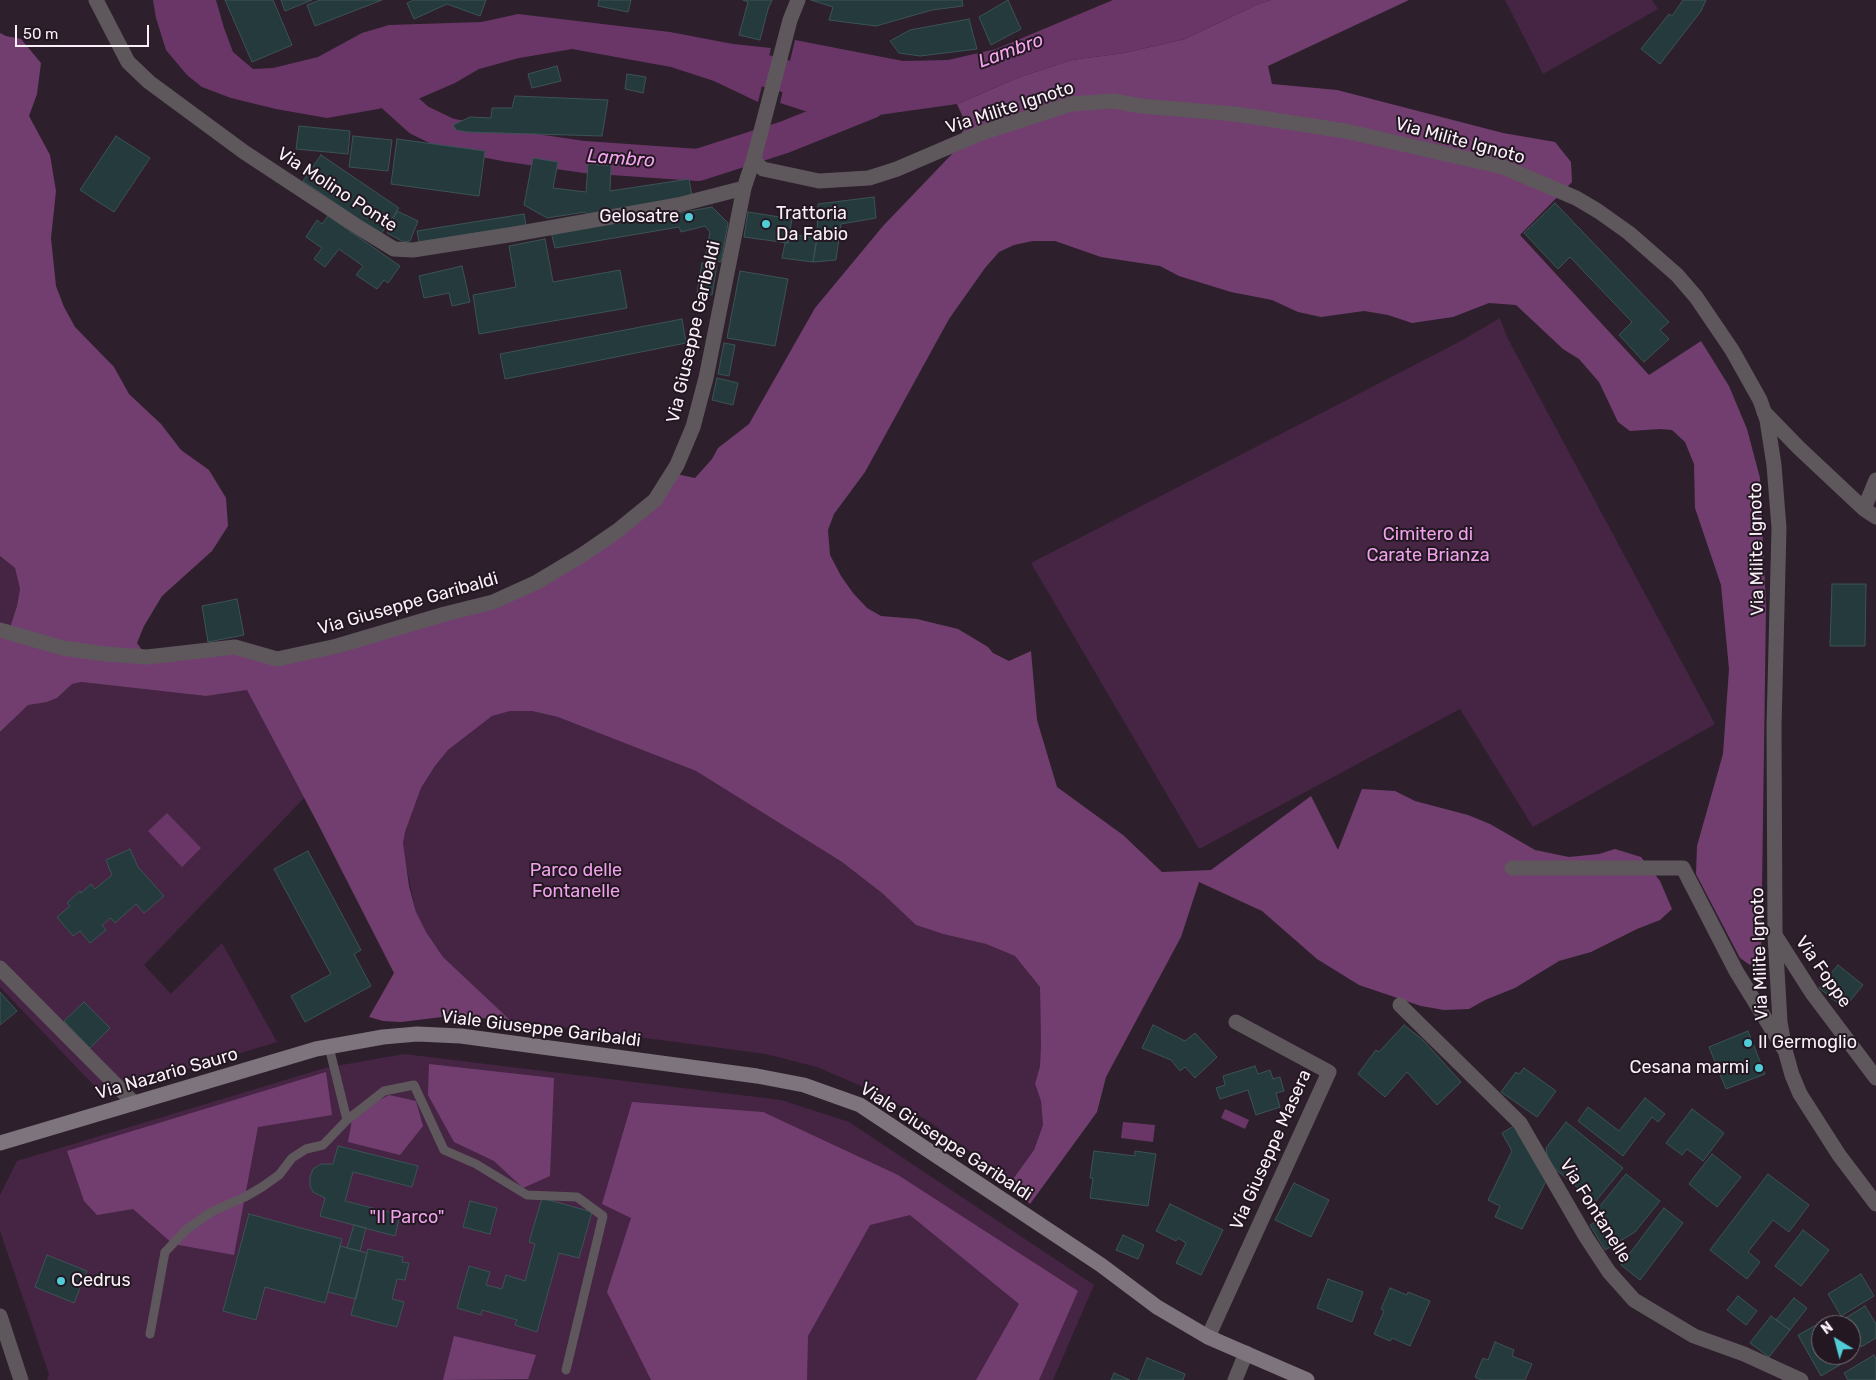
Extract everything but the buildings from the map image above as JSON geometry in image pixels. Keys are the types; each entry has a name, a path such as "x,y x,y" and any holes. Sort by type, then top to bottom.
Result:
{"main road":[{"name":"Viale Giuseppe Garibaldi","path":"323,1048 408,1034 461,1036 757,1076 804,1085 860,1105 1101,1265 1157,1307 1208,1337 1307,1380"},
{"name":"Via Nazario Sauro","path":"0,1143 323,1048"},
{"name":"Via Nazario Sauro","path":"0,1148 27,1135"}],"street":[{"name":"Via Molino Ponte","path":"96,0 128,62 149,82 244,152 394,249 413,250 515,234 678,205 744,188"},
{"name":"Via Giuseppe Garibaldi","path":"0,630 63,648 105,654 147,657 235,647 277,659 337,646 445,614 494,602 537,582 617,532 655,500 677,465 694,427 706,378 744,188 754,158 785,36 798,0"},
{"name":"Via Milite Ignoto","path":"754,158 762,169 819,181 869,178 897,169 980,133 1071,104 1114,101 1140,106 1235,114 1345,131 1503,168 1576,198 1598,211 1628,233 1677,275 1696,297 1732,350 1760,400 1774,465 1779,528 1774,726 1775,936 1778,1002 1785,1050 1792,1075 1810,1111 1839,1155 1876,1204"},
{"path":"1764,412 1799,448 1870,513"},
{"path":"1870,513 1869,500 1876,480"},
{"path":"1512,868 1683,868 1736,971 1785,1050"},
{"name":"Via Foppe","path":"1775,936 1812,993 1876,1078"},
{"path":"0,968 134,1103"},
{"name":"Via Fontanelle","path":"1400,1005 1520,1123 1586,1237 1610,1272 1634,1300 1694,1336 1744,1354 1800,1380"},
{"name":"Via Giuseppe Masera","path":"1208,1337 1329,1072 1236,1022"},
{"path":"0,1316 21,1380"},
{"path":"1235,1380 1246,1353"}],"lane":[{"path":"323,1048 347,1120"},
{"path":"150,1334 165,1252 186,1230 211,1212 262,1187 279,1175 292,1158 306,1149 323,1145 347,1120 384,1091 414,1085 444,1150 476,1164 528,1195 577,1197 603,1216 566,1370"}],"green space":[{"path":"1505,0 1652,0 1658,9 1543,74"},
{"name":"Cimitero di Carate Brianza","path":"1500,318 1507,337 1715,724 1533,827 1460,709 1199,849 1031,563 1461,341"},
{"path":"0,556 15,568 20,589 17,606 9,629 0,625"},
{"path":"81,682 206,696 247,690 304,798 144,965 171,994 222,943 277,1042 103,1095 0,987 0,733 28,704 47,702 57,698 72,684"},
{"name":"Parco delle Fontanelle","path":"510,711 532,711 558,717 696,771 842,862 882,893 916,925 943,934 986,944 1015,956 1040,987 1040,1066 1035,1084 1041,1101 1043,1125 1034,1150 1008,1186 971,1152 927,1120 873,1091 817,1067 766,1054 510,1020 443,957 426,932 416,912 406,865 403,843 405,832 421,788 448,750 492,716"},
{"name":"\"Il Parco\"","path":"404,1054 781,1100 849,1122 1094,1285 1053,1380 47,1380 49,1374 0,1231 0,1195 17,1161 325,1068"}],"shaded area":[{"path":"1271,0 1409,0 1268,66 1272,84 1337,90 1503,133 1555,142 1571,162 1572,182 1520,235 1649,375 1701,341 1729,386 1747,429 1760,478 1766,608 1761,958 1750,965 1740,958 1696,874 1697,846 1723,754 1729,669 1721,585 1695,508 1694,464 1685,442 1672,430 1630,431 1618,422 1599,382 1579,359 1563,349 1516,305 1489,303 1453,317 1412,323 1388,315 1364,311 1321,317 1298,312 1272,300 1231,292 1179,276 1160,266 1101,257 1055,241 1033,241 1014,245 999,252 985,268 949,319 865,472 834,514 828,530 830,555 853,593 867,608 881,616 917,619 958,629 988,647 993,653 1009,661 1031,651 1037,720 1057,787 1123,835 1162,872 1211,870 1311,796 1338,850 1362,789 1395,791 1415,801 1468,815 1490,824 1535,850 1569,857 1599,854 1615,849 1641,857 1660,881 1672,909 1660,920 1637,929 1591,952 1559,961 1515,988 1485,1000 1469,1009 1444,1010 1421,1006 1359,985 1317,959 1262,911 1199,882 1181,937 1106,1077 1097,1112 1030,1204 1008,1186 1034,1150 1043,1125 1041,1101 1035,1084 1040,1066 1040,987 1015,956 986,944 943,934 916,925 882,893 842,862 696,771 558,717 532,711 510,711 492,716 448,750 421,788 405,832 403,843 409,886 416,912 426,932 443,957 510,1020 450,1016 401,1022 383,1021 369,1017 394,973 247,690 206,696 81,682 72,684 57,698 47,702 28,705 0,732 0,635 8,633 17,606 20,589 15,568 0,556 0,33 21,39 41,63 37,94 29,116 50,155 56,191 51,238 56,286 64,307 75,327 114,367 129,394 161,424 181,450 209,470 226,498 228,526 212,551 162,596 144,626 137,643 147,657 235,647 277,659 493,602 617,531 672,473 695,478 712,459 718,448 749,424 815,308 883,226 952,154 966,124 957,104 1020,77 1072,60 1124,53 1185,39 1256,5"},
{"path":"429,1064 554,1078 550,1176 523,1188 494,1161 454,1142 428,1095"},
{"path":"326,1072 332,1115 258,1127 234,1255 173,1244 133,1209 97,1215 84,1201 67,1151"},
{"path":"389,1095 416,1101 423,1126 400,1155 348,1142 353,1114"},
{"path":"632,1102 763,1112 898,1175 1078,1291 1039,1380 976,1380 1019,1304 910,1215 870,1225 808,1336 807,1380 651,1380 607,1292 631,1218 602,1204"},
{"path":"454,1336 536,1355 528,1379 443,1380"}],"water":[{"path":"153,0 216,0 233,52 253,69 273,68 318,57 362,33 389,25 482,22 518,14 670,32 733,44 771,48 758,102 714,81 671,67 572,49 519,58 479,69 455,83 418,99 378,109 327,118 276,109 231,98 202,87 187,75 166,50 156,18"},
{"path":"1113,0 1271,0 1256,5 1185,39 1124,53 1072,60 1020,77 957,104 836,121 780,103 795,40 903,61 948,60 996,49"},
{"path":"167,813 201,848 182,867 148,831"},
{"path":"1225,1109 1249,1120 1245,1129 1221,1118"},
{"path":"1123,1122 1155,1125 1153,1142 1121,1138"}],"waterway":[{"name":"Lambro","path":"722,59 829,88"},
{"name":"Lambro","path":"377,80 419,120 448,134 509,146 584,157 698,165 785,137 870,103"}],"place":[{"name":"Gelosatre","path":"689,217"},
{"name":"Trattoria Da Fabio","path":"766,224"},
{"name":"Il Germoglio","path":"1748,1043"},
{"name":"Cesana marmi","path":"1759,1068"},
{"name":"Cedrus","path":"61,1281"}]}
